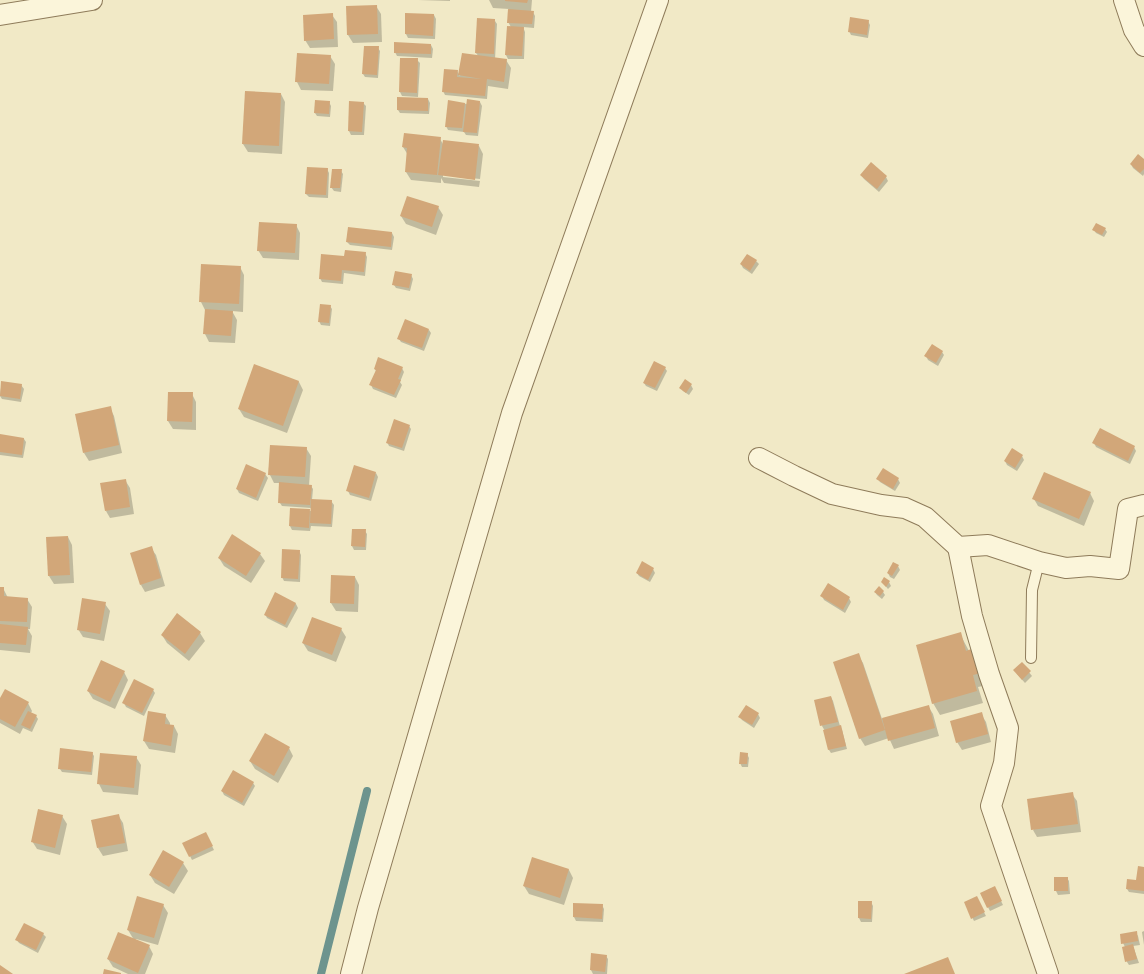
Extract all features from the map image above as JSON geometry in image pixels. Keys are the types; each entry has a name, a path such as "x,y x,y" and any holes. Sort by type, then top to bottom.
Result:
{"street":[{"path":"0,15 92,0"},
{"path":"351,974 368,908 512,413 658,0"},
{"path":"1124,0 1134,30 1144,46"},
{"path":"759,458 832,494 881,505 905,508 924,518 958,547 972,616 1008,728 1004,763 991,806 1048,974"},
{"path":"958,547 988,545 1039,562 1066,568 1090,566 1119,569 1128,509 1144,505"}],"lane":[{"path":"1031,658 1032,590 1039,562"}],"building":[{"path":"505,0 528,0 527,3"},
{"path":"377,5 378,34 347,35 346,6"},
{"path":"508,9 534,11 532,24 507,23"},
{"path":"333,13 334,39 304,41 303,15"},
{"path":"405,13 434,14 433,36 405,34"},
{"path":"850,17 869,20 867,35 848,32"},
{"path":"477,18 495,19 494,54 475,53"},
{"path":"507,26 524,27 522,56 505,55"},
{"path":"394,42 431,44 431,54 394,53"},
{"path":"364,46 379,46 377,75 362,74"},
{"path":"297,53 331,55 329,84 295,82"},
{"path":"462,53 507,59 504,82 487,79 485,96 442,92 444,69 458,70 457,77 482,79 458,75"},
{"path":"400,58 418,58 417,93 399,92"},
{"path":"245,91 281,93 279,146 242,144"},
{"path":"397,97 428,98 428,111 397,110"},
{"path":"467,99 480,101 477,133 463,132"},
{"path":"315,100 330,101 329,114 314,113"},
{"path":"448,100 465,103 462,128 445,127"},
{"path":"349,101 364,102 362,132 348,131"},
{"path":"404,133 441,137 437,175 405,172 407,148 402,147"},
{"path":"443,140 479,144 475,180 438,175"},
{"path":"1138,154 1144,159 1144,169 1140,173 1130,164"},
{"path":"871,162 887,176 877,189 860,175"},
{"path":"307,167 328,168 326,195 305,194"},
{"path":"332,169 342,169 340,188 330,188"},
{"path":"407,196 439,206 432,227 400,216"},
{"path":"259,222 297,224 295,253 257,251"},
{"path":"1096,223 1106,228 1102,235 1092,230"},
{"path":"348,227 392,232 391,247 346,242"},
{"path":"345,250 366,252 364,272 342,270 341,281 319,279 321,254 344,256"},
{"path":"747,254 757,260 750,271 740,264"},
{"path":"201,264 241,266 239,304 199,302"},
{"path":"395,271 412,274 409,288 392,285"},
{"path":"320,304 331,305 329,323 318,322"},
{"path":"205,309 233,311 231,336 203,334"},
{"path":"405,319 429,329 422,348 397,339"},
{"path":"932,344 943,351 936,363 924,356"},
{"path":"378,357 403,367 398,379 401,380 394,395 369,385 376,370 374,369"},
{"path":"654,361 666,367 655,388 643,383"},
{"path":"254,364 299,381 283,426 238,409"},
{"path":"685,379 692,384 686,393 679,388"},
{"path":"1,381 22,384 20,399 0,396"},
{"path":"168,392 193,392 192,422 167,421"},
{"path":"111,406 119,445 83,453 75,414"},
{"path":"394,419 410,425 402,448 386,443"},
{"path":"1100,428 1135,446 1128,461 1092,443"},
{"path":"0,434 24,438 22,455 0,452"},
{"path":"270,445 307,447 305,477 268,475"},
{"path":"1012,448 1023,455 1015,468 1004,461"},
{"path":"246,464 266,473 256,498 236,489"},
{"path":"354,465 376,472 369,498 346,491"},
{"path":"883,468 899,478 893,489 876,479"},
{"path":"1044,472 1091,492 1079,519 1032,499"},
{"path":"126,479 130,507 105,511 100,483"},
{"path":"279,482 312,485 310,505 278,503"},
{"path":"311,499 332,500 331,524 310,523"},
{"path":"290,508 310,509 309,528 289,526"},
{"path":"352,529 366,529 365,547 351,546"},
{"path":"232,534 261,553 246,576 218,558"},
{"path":"68,536 70,575 48,576 46,537"},
{"path":"152,546 161,578 140,585 130,553"},
{"path":"282,549 300,550 298,579 281,578"},
{"path":"642,561 654,568 648,580 636,573"},
{"path":"893,562 899,565 892,576 887,573"},
{"path":"331,575 355,576 354,604 330,603"},
{"path":"884,577 890,581 886,587 881,582"},
{"path":"828,583 850,597 843,610 820,596"},
{"path":"879,586 884,591 880,596 874,592"},
{"path":"0,587 4,587 4,596 28,598 27,622 0,621"},
{"path":"275,592 296,603 285,625 264,615"},
{"path":"82,598 106,602 100,634 77,630"},
{"path":"177,613 201,632 185,654 161,635"},
{"path":"312,617 342,628 332,655 302,643"},
{"path":"0,624 28,627 26,645 0,643"},
{"path":"961,632 966,651 974,648 981,673 973,675 977,691 932,704 916,645"},
{"path":"859,653 885,730 859,739 833,662"},
{"path":"101,660 125,671 110,702 87,691"},
{"path":"1022,662 1031,671 1022,680 1013,670"},
{"path":"134,679 154,689 142,713 122,703"},
{"path":"5,689 29,702 15,727 0,719 0,698"},
{"path":"831,696 838,722 820,726 814,700"},
{"path":"746,705 759,713 752,725 738,717"},
{"path":"929,705 935,728 888,741 882,718"},
{"path":"28,711 37,715 30,729 21,725"},
{"path":"148,711 166,714 165,724 174,725 171,746 143,741"},
{"path":"982,712 988,734 956,743 950,721"},
{"path":"841,725 846,746 828,750 823,730"},
{"path":"265,733 290,747 274,776 249,761"},
{"path":"60,748 93,752 91,772 58,769"},
{"path":"740,752 748,753 747,764 739,764"},
{"path":"100,753 137,756 134,788 97,784"},
{"path":"233,770 254,782 242,803 221,791"},
{"path":"1073,792 1078,824 1031,830 1027,799"},
{"path":"38,809 63,815 55,848 31,842"},
{"path":"119,814 125,843 97,848 91,820"},
{"path":"206,832 213,846 189,857 182,843"},
{"path":"163,850 184,862 169,887 149,875"},
{"path":"532,857 569,869 560,898 523,886"},
{"path":"1138,866 1144,867 1144,891 1126,889 1127,879 1136,880"},
{"path":"1054,877 1068,877 1068,891 1054,891"},
{"path":"995,886 1002,901 987,908 980,893"},
{"path":"137,896 164,904 154,938 127,930"},
{"path":"977,896 985,912 971,919 964,902"},
{"path":"858,901 872,901 871,919 858,918"},
{"path":"573,903 603,904 602,919 573,917"},
{"path":"24,923 44,933 36,950 15,940"},
{"path":"1137,931 1138,941 1121,944 1120,934"},
{"path":"118,932 150,945 138,973 107,959"},
{"path":"1133,944 1137,959 1125,962 1122,947"},
{"path":"591,953 607,955 605,972 590,970"},
{"path":"948,957 955,974 904,974"},
{"path":"0,965 13,974 0,974"},
{"path":"104,969 121,973 121,974 103,974"}],"waterway":[{"path":"321,974 367,791"}]}
